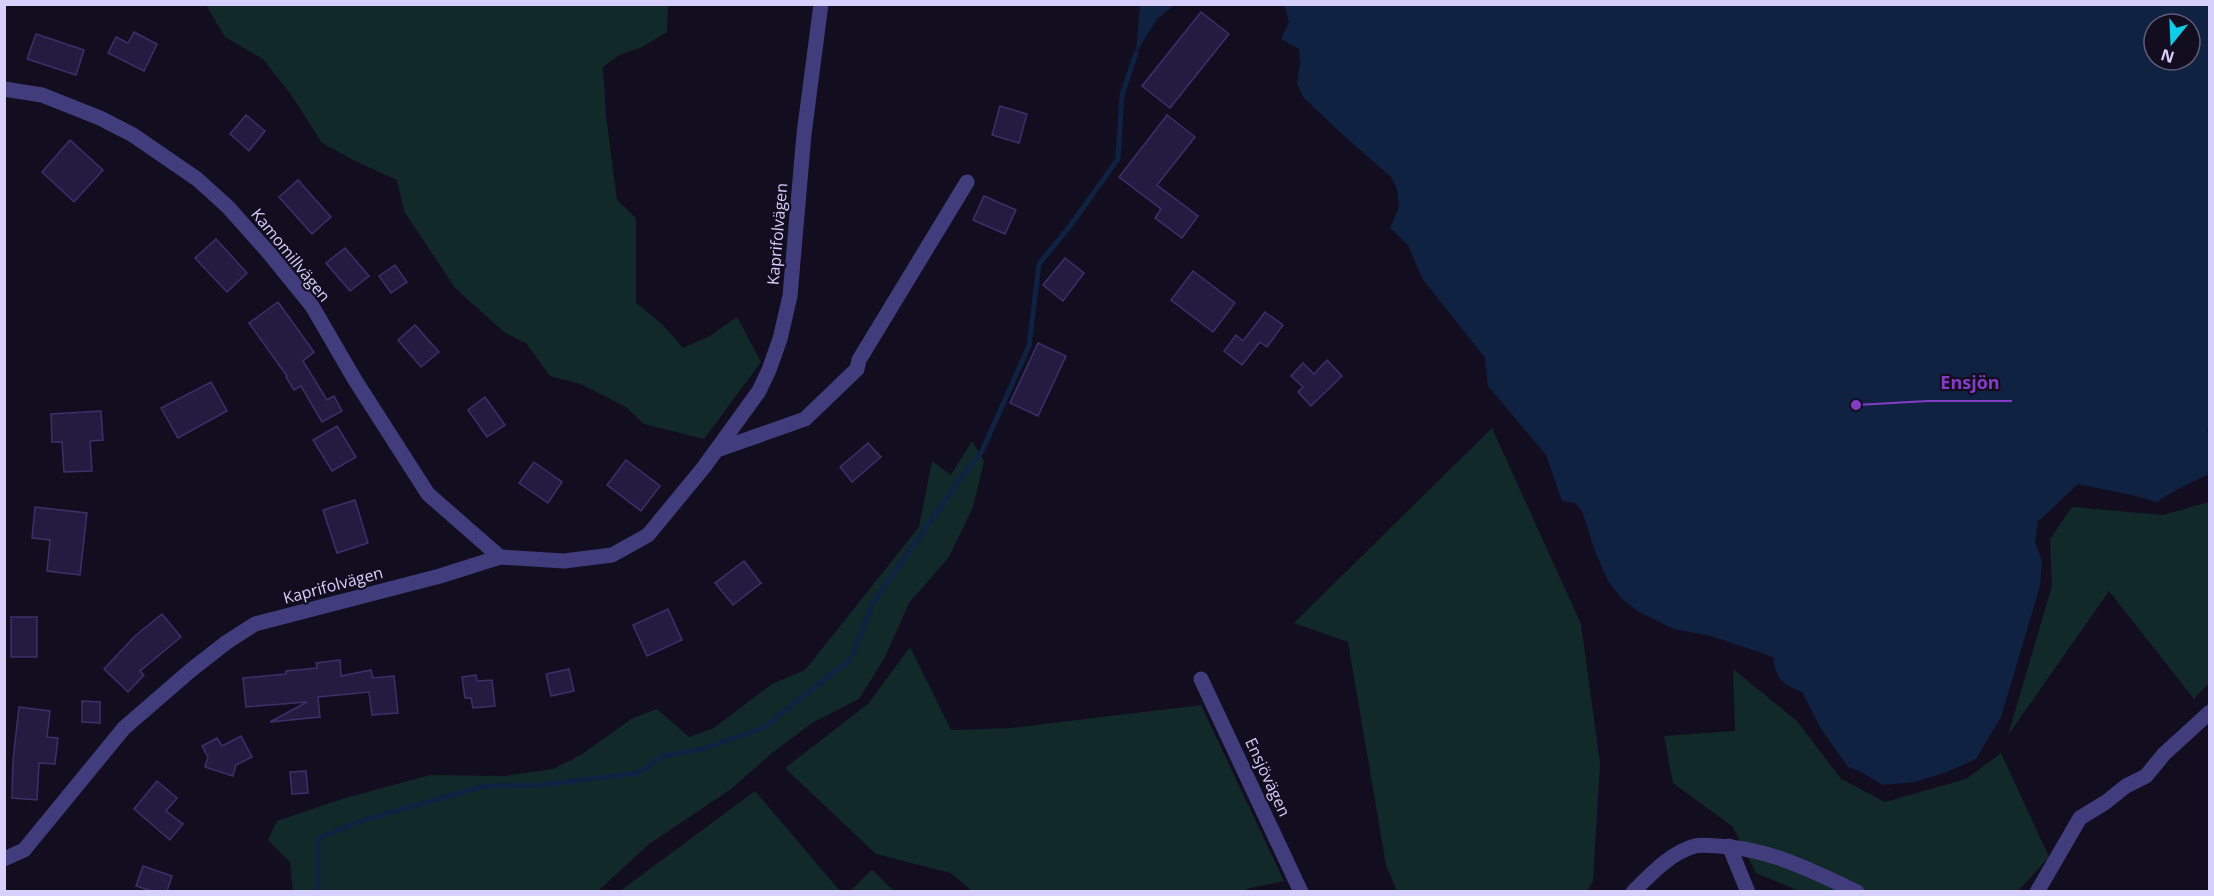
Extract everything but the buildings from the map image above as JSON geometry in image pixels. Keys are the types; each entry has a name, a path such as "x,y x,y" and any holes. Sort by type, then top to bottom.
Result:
{"street":[{"name":"Kaprifolvägen","path":"4,859 24,850 124,728 191,670 255,624 440,576 500,557 564,561 612,555 648,536 717,450 759,391 780,339 790,296 804,134 821,4"},
{"name":"Kamomillvägen","path":"4,89 42,95 100,118 133,135 197,179 228,207 312,306 355,381 428,494 500,557"},
{"path":"717,450 805,419 857,369 859,360 967,182"},
{"name":"Ensjövägen","path":"1201,679 1301,891"},
{"path":"2037,891 2080,818 2126,786 2146,776 2164,754 2210,712"},
{"path":"1633,891 1676,855 1696,846 1729,846 1758,852 1807,868 1857,891"},
{"path":"1729,846 1748,891"}],"green space":[{"path":"206,5 668,5 667,32 642,47 621,54 603,67 606,116 617,200 636,218 636,303 663,325 683,348 710,336 737,317 761,362 704,439 644,424 626,407 581,384 550,376 526,343 505,333 455,288 404,211 397,180 322,143 292,96 263,59 225,37"},
{"path":"1492,428 1581,624 1600,763 1593,881 1587,891 1397,891 1386,865 1348,642 1294,623"},
{"path":"972,441 984,461 973,507 949,557 909,603 885,657 859,699 812,723 772,753 731,789 649,844 598,891 293,891 290,862 268,840 277,821 342,799 430,775 505,776 553,769 581,755 631,719 657,709 689,737 714,728 772,684 805,670 919,527 932,461 951,475"},
{"path":"2209,502 2209,683 2194,699 2109,591 2008,735 2052,586 2050,539 2072,507 2163,515"},
{"path":"910,647 951,730 1011,728 1201,705 1284,881 1241,892 972,891 951,873 876,854 785,768 868,704"},
{"path":"1733,669 1797,721 1841,779 1885,802 1966,779 2001,753 2049,857 2018,891 1799,891 1756,873 1733,827 1673,783 1664,736 1735,731"},
{"path":"755,791 840,891 620,891"},
{"path":"872,870 894,891 850,891"}],"water":[{"path":"1140,5 1174,5 1157,19 1136,53"},
{"path":"1284,5 2209,5 2210,423 2207,431 2209,434 2209,474 2156,502 2078,484 2038,521 2035,542 2042,561 2040,586 2001,717 1976,759 1947,772 1915,782 1883,785 1848,767 1820,727 1802,692 1784,683 1778,675 1773,657 1711,636 1674,629 1639,612 1622,599 1608,581 1596,554 1582,511 1575,503 1562,501 1546,455 1488,386 1485,358 1422,278 1408,245 1390,228 1399,207 1397,189 1391,177 1303,97 1297,83 1300,63 1299,49 1281,39 1289,22"}],"waterway":[{"path":"318,892 318,838 364,820 484,786 540,785 638,773 663,756 703,749 763,728 851,659 873,603 982,451 1029,346 1039,264 1070,226 1118,159 1122,95 1136,53"}],"place":[{"name":"Ensjön","path":"1856,405"}]}
